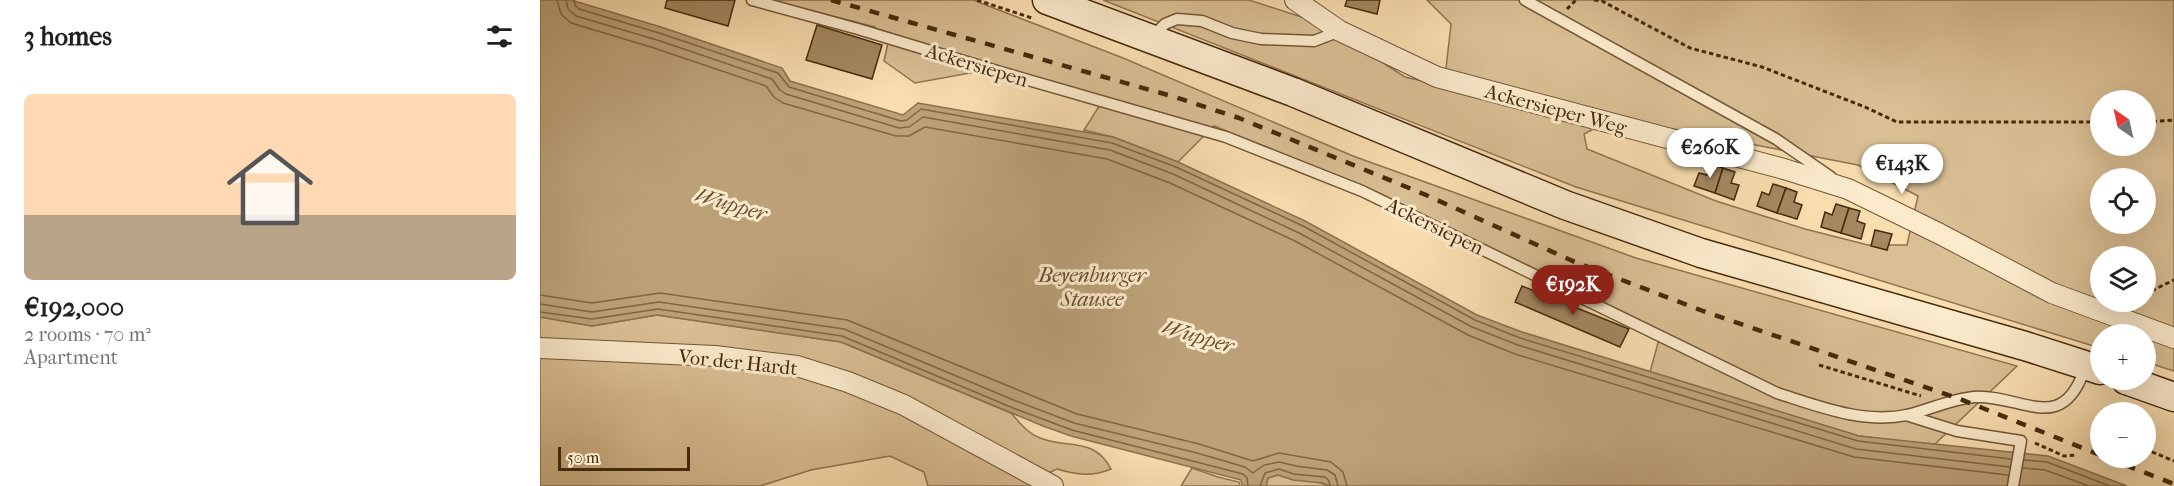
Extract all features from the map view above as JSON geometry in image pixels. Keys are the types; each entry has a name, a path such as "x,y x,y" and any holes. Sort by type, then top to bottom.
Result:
{"main road":[{"path":"1047,0 1315,101 1565,205 1701,253 2090,366"},
{"path":"2154,390 2174,397"}],"street":[{"path":"1295,0 1340,31"},
{"name":"Ackersieper Weg","path":"1340,31 1437,77 1784,169 1848,189"},
{"path":"1848,189 2052,293 2174,338"},
{"name":"Vor der Hardt","path":"540,348 715,356 796,366 848,382 904,405 1053,486"}],"lane":[{"name":"Ackersiepen","path":"752,0 1226,137 1362,191 1776,393 1833,411 1873,417 1906,415 1977,397 2053,407 2071,396 2090,370"},
{"path":"1525,0 1776,139 1848,189"},
{"path":"1152,38 1165,24 1177,19 1202,21 1232,33 1261,39 1314,41 1340,31"},
{"path":"1906,415 2020,446 2013,486"}],"path":[{"path":"1594,0 1602,1 1690,48 1762,67 1865,107 1897,122 2090,122"},
{"path":"2156,121 2174,120"},
{"path":"2156,289 2174,280"},
{"path":"1819,365 1948,403"},
{"path":"2020,446 2034,443 2064,456 2076,455"},
{"path":"2156,454 2174,461"}],"shaded area":[{"path":"770,0 973,0 1123,58 1353,156 1636,258 2017,366 1934,445 1859,436 1650,372 1661,332 1379,193 1214,126 1178,162 1113,137 1084,130 1103,100 992,69 915,83 884,61 888,43 875,27"},
{"path":"1103,0 1249,0 1323,24 1405,77 1444,86 1451,24 1427,0 2174,0 2174,371 2156,365 2156,324 2090,324 2090,345 1576,187","holes":["1642,123 1858,165 1918,196 1907,245 1868,245 1805,229 1716,201 1587,149 1584,134 1603,124"]},
{"path":"657,315 841,342 1011,413 1027,431 1035,436 1089,448 1097,452 1111,469 1084,474 1057,469 1037,478 1053,486 928,486 924,472 890,456 811,470 760,486 540,486 540,317 592,326"},
{"path":"1192,468 1239,482 1240,486 1181,486"},
{"path":"1278,475 1329,486 1266,486 1268,478"}],"water":[{"name":"Beyenburger Stausee","path":"540,0 571,0 661,27 782,68 790,81 903,115 918,103 1113,137 1178,162 1305,221 1477,315 1522,332 1859,436 2048,456 2127,486 1329,486 1278,475 1268,478 1266,486 1242,486 1241,480 1071,436 1043,426 841,342 657,315 592,326 540,317"}],"building":[{"path":"667,0 735,0 728,26 665,8"},
{"path":"1347,0 1380,0 1377,14 1345,6"},
{"path":"817,25 882,45 872,79 806,60"},
{"path":"1710,164 1723,168 1715,193 1694,186 1699,173 1707,175"},
{"path":"1723,168 1735,172 1731,183 1739,185 1734,200 1715,193"},
{"path":"1773,184 1786,188 1777,213 1757,206 1762,192 1769,195"},
{"path":"1786,188 1797,192 1794,202 1802,205 1797,219 1777,213"},
{"path":"1836,204 1849,208 1841,233 1821,227 1825,212 1832,215"},
{"path":"1849,208 1860,211 1857,221 1865,224 1861,239 1841,233"},
{"path":"1875,230 1892,234 1887,250 1871,246"},
{"path":"1522,286 1629,329 1620,347 1515,302"}],"railway":[{"path":"831,0 1175,97 1239,118 1426,195 1575,262 1703,311 1960,399 2090,451"},
{"path":"2133,468 2174,484"}],"water label":[{"name":"Wupper","path":"731,204"},
{"name":"Wupper","path":"1198,336"}]}
